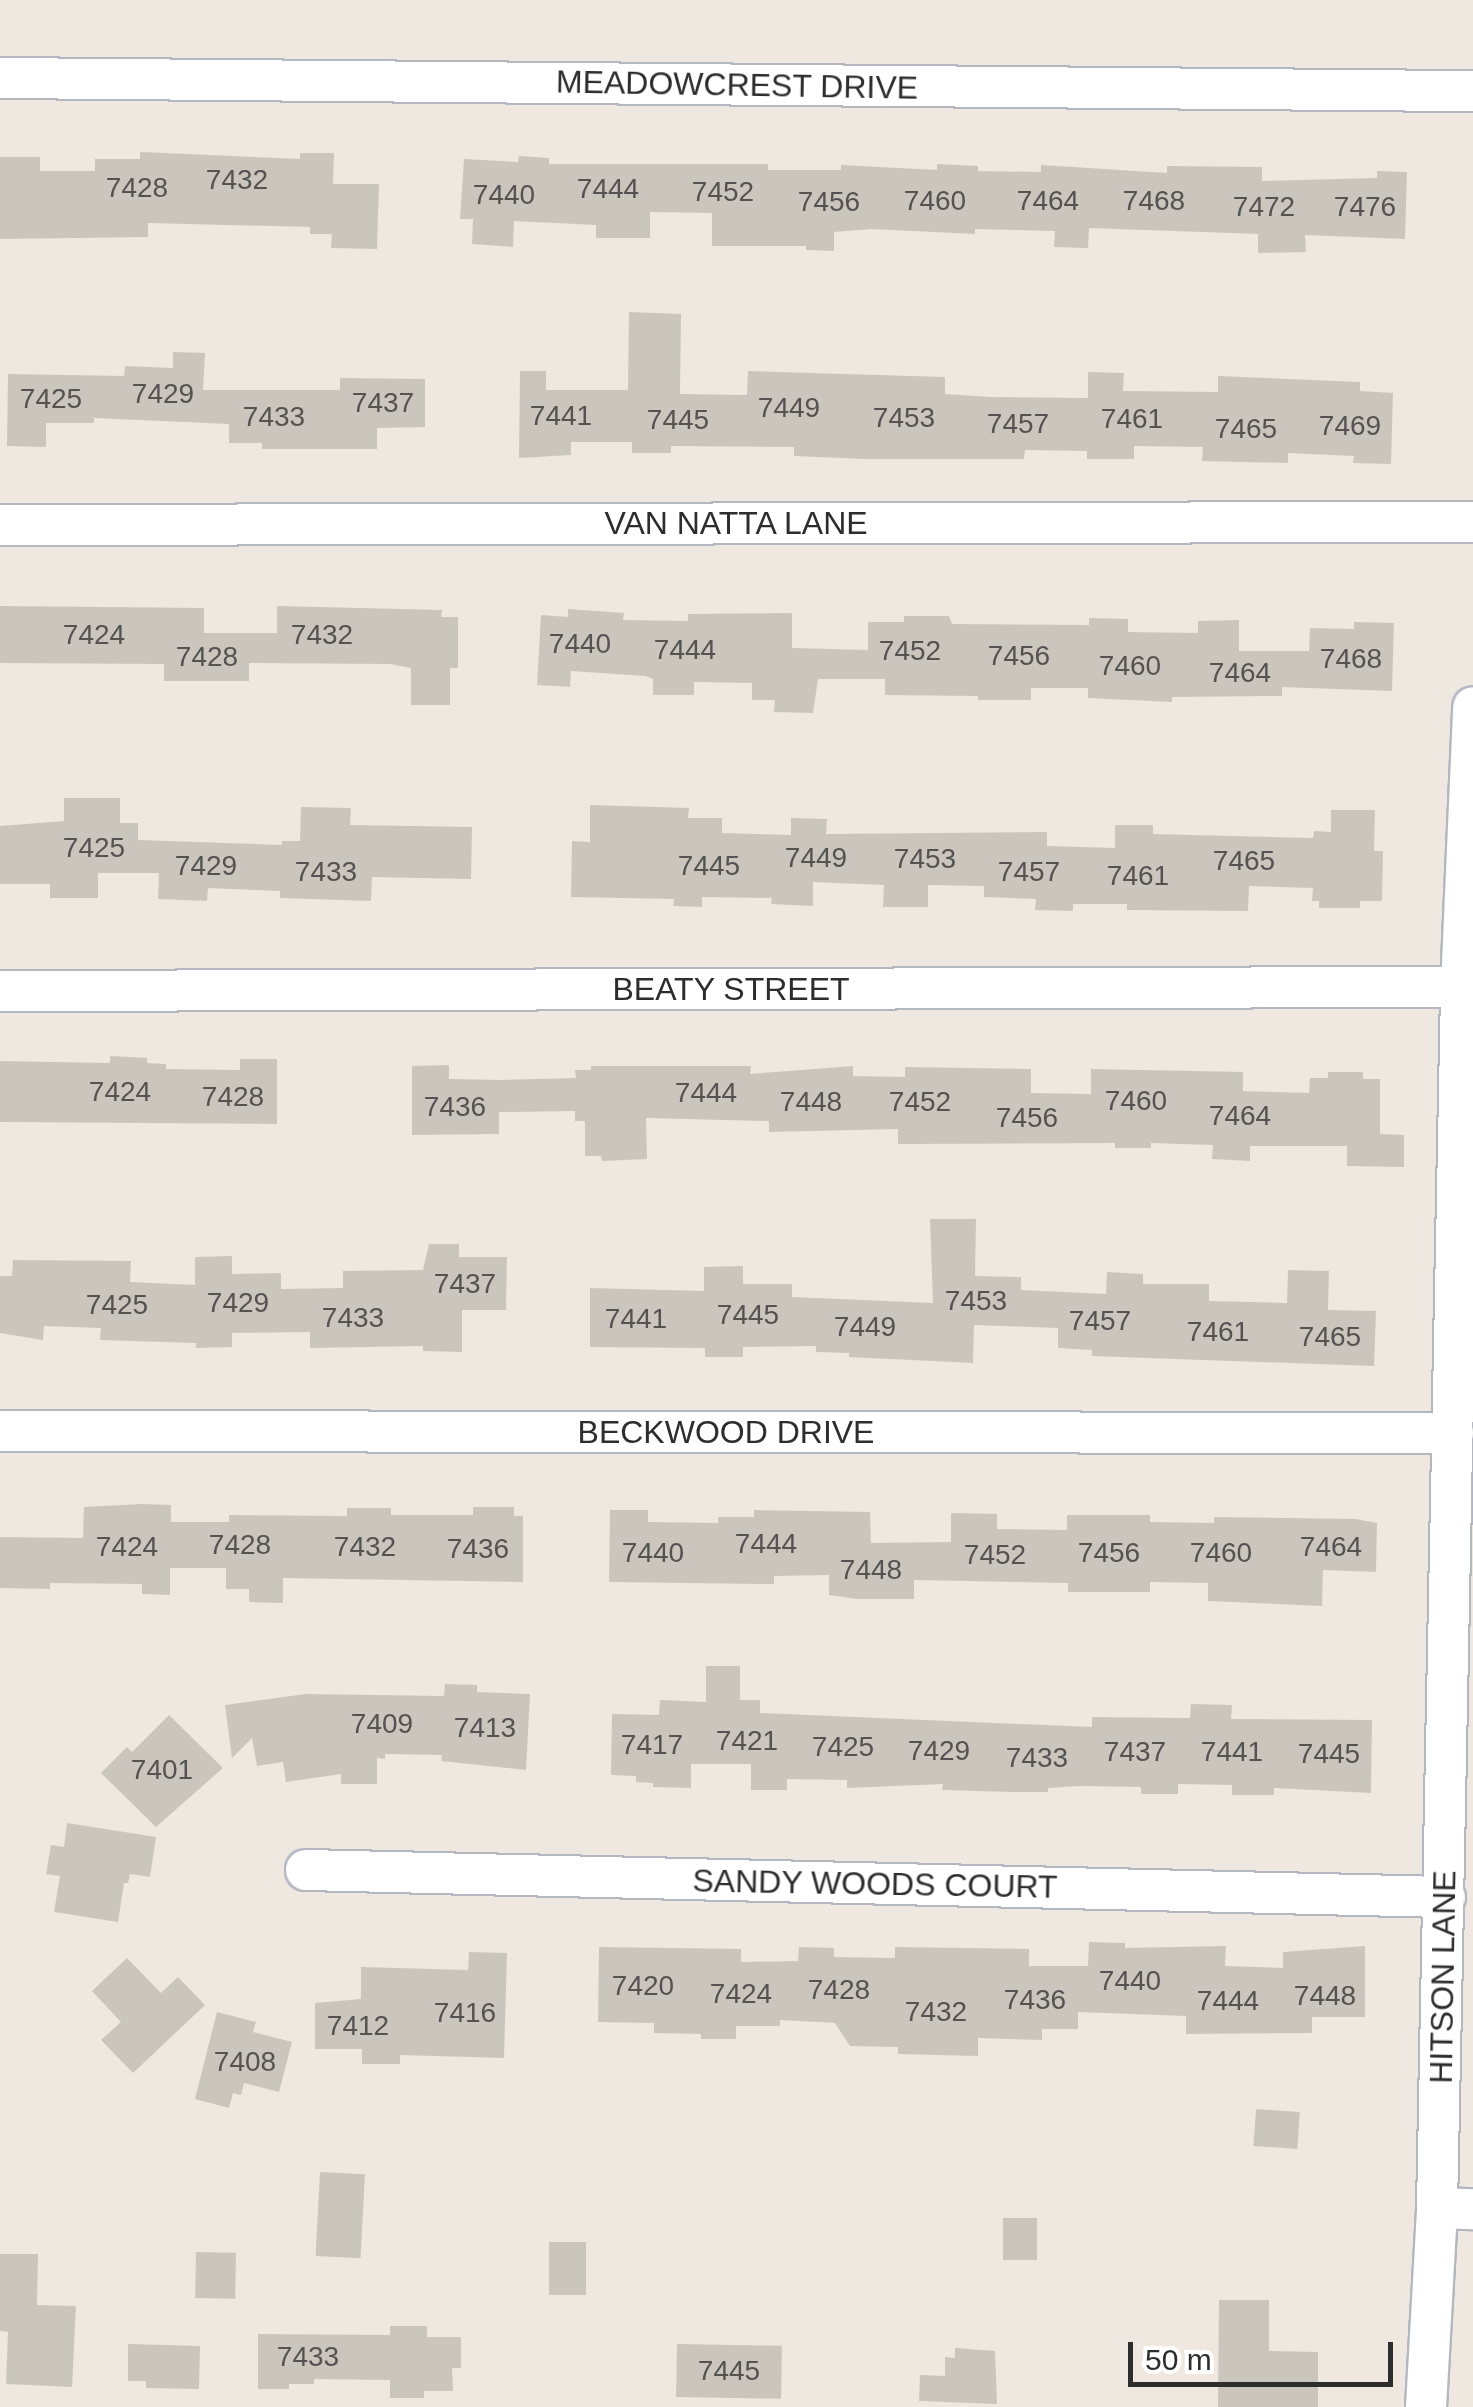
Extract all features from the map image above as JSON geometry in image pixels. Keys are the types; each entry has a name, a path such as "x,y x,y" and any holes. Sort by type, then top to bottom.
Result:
{"street":[{"name":"MEADOWCREST DRIVE","path":"0,78 1473,92"},
{"name":"VAN NATTA LANE","path":"0,524 1473,522"},
{"name":"HITSON LANE","path":"1426,2407 1455,2208 1445,1897 1460,1754 1453,1433 1461,987 1473,708"},
{"name":"BEATY STREET","path":"0,991 1461,987"},
{"name":"BECKWOOD DRIVE","path":"0,1431 1453,1433"},
{"name":"SANDY WOODS COURT","path":"306,1870 1445,1897"}],"building":[{"path":"140,152 300,159 300,153 334,153 333,184 379,184 377,249 331,248 332,234 310,234 310,227 148,223 148,237 0,239 0,157 40,157 40,171 95,171 95,159 140,159"},
{"path":"519,156 549,158 549,164 768,164 768,170 841,170 841,165 937,170 937,164 978,166 978,171 1041,172 1041,165 1167,173 1167,166 1262,167 1262,181 1377,178 1377,171 1407,172 1405,239 1305,235 1306,252 1258,253 1258,234 1089,228 1088,248 1054,247 1055,231 975,229 975,234 871,229 834,232 834,251 806,250 806,246 712,246 712,213 650,212 650,238 596,238 596,225 514,221 513,247 472,244 473,219 460,219 464,159 518,162"},
{"path":"629,312 681,314 680,394 747,395 748,371 945,377 945,394 991,397 1088,398 1088,372 1124,373 1123,391 1218,392 1218,376 1360,382 1360,391 1393,393 1391,464 1353,463 1354,456 1288,453 1288,463 1202,461 1203,447 1134,446 1134,459 1087,459 1087,451 1025,450 1024,459 864,459 794,456 794,447 671,446 671,453 632,453 632,442 571,442 571,455 519,458 520,371 546,371 546,390 628,390"},
{"path":"173,352 205,353 203,390 340,390 340,378 425,379 425,427 377,428 377,449 262,449 262,443 229,443 229,424 94,418 94,423 46,423 46,447 7,446 8,374 124,376 125,366 173,368"},
{"path":"0,606 204,608 204,633 277,633 277,606 442,610 441,617 458,617 458,668 450,668 450,705 411,705 411,668 390,664 249,663 249,681 164,681 164,664 0,663"},
{"path":"568,609 624,613 623,620 688,621 688,614 792,613 792,648 868,650 868,622 904,622 904,616 949,616 952,624 1089,625 1089,618 1128,619 1128,632 1198,633 1198,621 1239,620 1239,651 1309,651 1310,628 1354,629 1354,622 1394,623 1392,691 1282,687 1282,696 1172,697 1172,702 1088,698 1088,688 1031,688 1031,700 978,700 978,696 885,695 885,679 818,679 813,713 774,712 775,700 752,700 752,683 694,682 694,695 653,695 653,679 645,676 571,671 570,687 537,685 541,615 568,617"},
{"path":"64,798 120,798 120,823 138,823 138,840 282,845 282,841 300,841 301,807 351,808 350,825 472,827 471,879 372,877 371,901 280,898 280,891 208,888 207,901 158,899 159,873 98,873 98,898 50,898 50,884 0,884 0,826 64,821"},
{"path":"590,805 689,808 688,818 722,818 722,833 791,835 791,818 827,819 826,834 1047,832 1047,846 1115,848 1115,825 1153,825 1153,834 1313,838 1314,831 1331,832 1331,810 1375,810 1374,851 1383,851 1382,901 1360,901 1360,908 1319,908 1319,901 1312,901 1313,888 1249,886 1248,911 1127,910 1127,904 1073,904 1073,911 1035,910 1036,899 984,897 984,886 928,885 928,907 883,907 884,885 813,882 813,906 771,904 772,898 702,897 702,907 673,906 674,899 571,897 572,841 590,842"},
{"path":"110,1056 147,1058 147,1063 166,1064 166,1069 240,1070 240,1059 277,1059 277,1124 0,1122 0,1061 110,1063"},
{"path":"449,1065 449,1079 499,1080 576,1078 575,1070 591,1070 591,1066 751,1066 750,1074 853,1066 853,1076 905,1077 905,1067 1031,1069 1031,1093 1091,1094 1091,1069 1243,1072 1243,1091 1309,1093 1310,1078 1328,1078 1328,1072 1363,1072 1363,1079 1380,1079 1380,1134 1404,1135 1404,1167 1347,1166 1347,1146 1250,1146 1250,1161 1212,1159 1213,1145 1151,1143 1151,1148 1115,1148 1115,1143 898,1144 898,1129 769,1132 769,1121 646,1118 647,1159 602,1161 601,1156 585,1156 585,1121 575,1121 575,1111 499,1112 499,1134 412,1135 412,1066"},
{"path":"930,1219 976,1219 975,1276 1021,1277 1021,1290 1106,1294 1107,1272 1143,1274 1143,1284 1209,1284 1209,1301 1287,1303 1288,1270 1329,1271 1328,1310 1376,1311 1374,1366 1092,1356 1092,1350 1058,1348 1058,1328 974,1325 973,1363 849,1357 849,1353 816,1352 816,1346 743,1347 743,1357 705,1357 705,1348 590,1347 590,1288 704,1291 704,1267 743,1266 743,1284 792,1284 792,1297 933,1303"},
{"path":"429,1244 459,1244 459,1257 507,1257 506,1310 462,1310 462,1352 423,1351 423,1346 310,1348 310,1332 232,1333 232,1347 196,1348 196,1343 100,1340 101,1328 44,1326 43,1340 0,1333 0,1276 12,1276 13,1260 131,1261 130,1282 195,1285 195,1257 232,1256 232,1274 281,1273 281,1289 343,1288 343,1271 423,1270"},
{"path":"171,1505 171,1522 229,1522 229,1515 347,1516 347,1508 391,1508 391,1515 473,1515 473,1507 514,1507 514,1516 523,1516 523,1582 283,1578 283,1603 249,1602 249,1589 226,1589 226,1568 170,1568 170,1595 142,1594 142,1584 50,1583 50,1589 0,1588 0,1537 83,1538 84,1507"},
{"path":"610,1510 648,1510 648,1522 718,1523 718,1517 754,1517 754,1510 870,1512 871,1543 951,1542 951,1513 997,1514 997,1529 1067,1530 1067,1515 1150,1515 1150,1522 1214,1523 1214,1517 1356,1519 1377,1523 1376,1572 1323,1570 1322,1606 1208,1601 1208,1583 1150,1582 1150,1592 1068,1592 1068,1583 914,1580 914,1599 857,1599 829,1595 829,1575 774,1576 774,1584 609,1582"},
{"path":"706,1666 740,1666 740,1700 760,1700 760,1713 1092,1727 1092,1717 1190,1718 1191,1704 1232,1705 1231,1719 1372,1720 1371,1793 1274,1788 1274,1795 1232,1795 1232,1785 1178,1784 1178,1794 1141,1794 1141,1787 1080,1786 1048,1788 1048,1792 1013,1792 942,1790 943,1784 847,1788 847,1780 787,1779 787,1790 751,1790 751,1764 691,1764 691,1788 653,1787 653,1783 636,1782 636,1776 611,1775 612,1714 659,1715 660,1700 706,1702"},
{"path":"445,1684 477,1685 477,1692 530,1694 526,1770 441,1761 442,1755 385,1754 385,1759 377,1758 377,1784 341,1784 341,1774 286,1782 283,1762 257,1766 252,1738 232,1758 225,1705 306,1694 444,1696"},
{"path":"169,1715 223,1768 156,1827 101,1773 127,1747 132,1752"},
{"path":"67,1823 156,1837 150,1877 130,1874 128,1883 124,1883 118,1922 54,1912 60,1876 46,1874 51,1845 64,1847"},
{"path":"1089,1942 1125,1943 1125,1948 1226,1946 1225,1966 1283,1968 1283,1952 1365,1946 1365,2017 1312,2017 1312,2033 1186,2034 1186,2016 1078,2012 1078,2029 1042,2029 1042,2040 978,2038 978,2056 898,2054 898,2047 850,2046 835,2023 780,2020 780,2026 736,2026 736,2039 701,2039 701,2034 654,2033 654,2023 598,2022 599,1947 741,1949 741,1962 798,1961 799,1947 834,1948 834,1957 895,1958 895,1947 1029,1949 1029,1966 1088,1966"},
{"path":"469,1952 507,1953 504,2058 400,2055 400,2064 362,2064 362,2049 315,2049 315,2003 361,1999 361,1967 468,1970"},
{"path":"127,1958 161,1993 178,1977 205,2005 133,2073 101,2040 121,2022 92,1991"},
{"path":"217,2012 256,2022 253,2032 292,2042 279,2092 244,2083 241,2095 233,2093 229,2108 195,2099"},
{"path":"1256,2109 1300,2112 1297,2149 1253,2146"},
{"path":"320,2172 365,2174 361,2258 316,2256"},
{"path":"1003,2218 1037,2218 1037,2260 1003,2260"},
{"path":"549,2242 586,2242 586,2295 549,2295"},
{"path":"196,2252 236,2253 235,2299 195,2298"},
{"path":"0,2254 38,2254 37,2305 76,2306 72,2387 6,2384 8,2332 0,2331"},
{"path":"1219,2300 1269,2300 1269,2351 1318,2352 1318,2407 1218,2407"},
{"path":"390,2326 427,2326 427,2337 461,2337 461,2368 452,2368 453,2391 424,2391 424,2398 390,2398 390,2380 314,2379 314,2384 289,2384 289,2389 258,2389 258,2334 390,2335"},
{"path":"128,2344 200,2346 199,2389 146,2388 146,2381 128,2381"},
{"path":"677,2344 782,2346 781,2399 676,2397"},
{"path":"955,2348 995,2351 997,2404 919,2401 920,2375 945,2376 945,2357 955,2358"}]}
